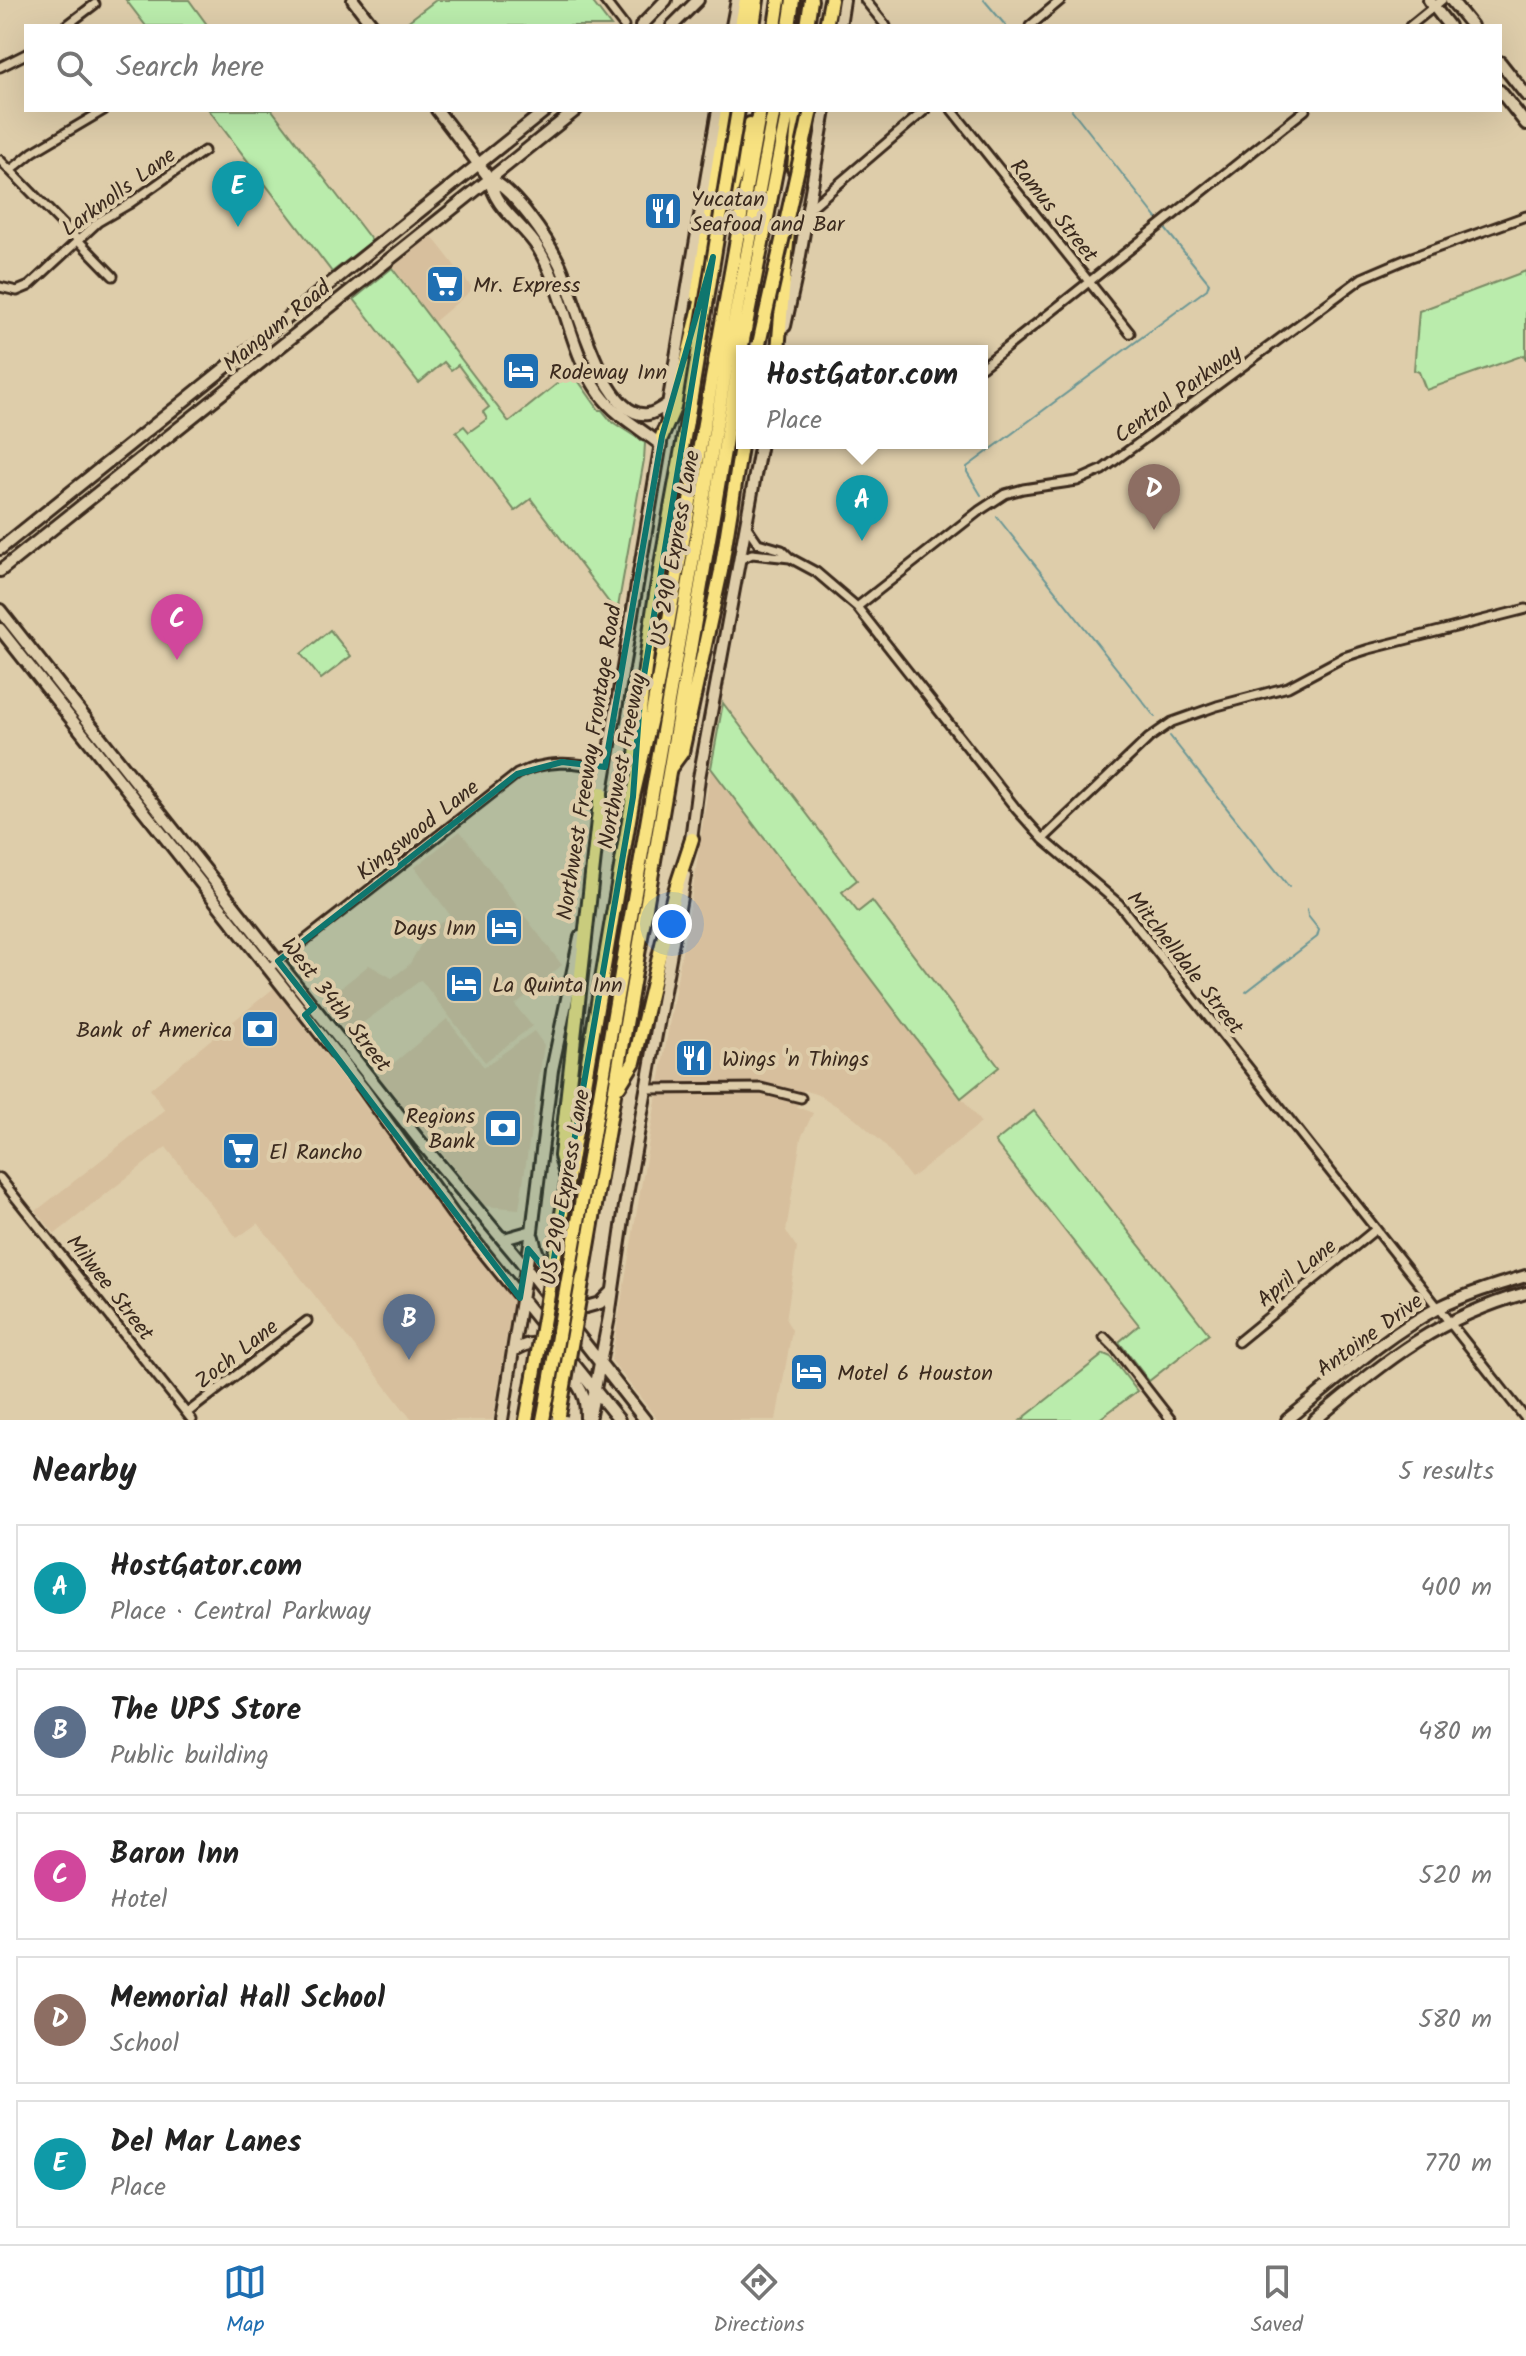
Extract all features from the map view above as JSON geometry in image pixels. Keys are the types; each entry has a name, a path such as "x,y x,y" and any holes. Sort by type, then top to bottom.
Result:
{"highway":[{"path":"741,24 746,0"},
{"path":"753,24 757,0"},
{"path":"775,24 779,0"},
{"path":"789,24 793,0"},
{"path":"807,24 811,0"},
{"path":"826,24 831,0"},
{"path":"662,440 677,401 691,337 727,112"},
{"path":"633,797 640,700 738,112"},
{"path":"691,337 757,112"},
{"name":"Northwest Freeway","path":"526,1420 633,797 652,714 758,112"},
{"name":"US 290 Express Lane","path":"543,1420 730,345 774,112"},
{"path":"743,345 788,112"},
{"path":"779,345 799,112"},
{"path":"758,345 811,112"},
{"path":"559,1418 736,384"},
{"path":"670,769 682,752 712,616 740,449"},
{"path":"567,1181 561,1156 601,793"},
{"path":"615,1092 634,1062 674,894 692,839"}],"main road":[{"path":"353,0 371,24"},
{"path":"643,24 666,0"},
{"path":"674,24 698,0"},
{"path":"728,0 736,6"},
{"path":"840,24 844,0"},
{"path":"1451,0 1470,24"},
{"path":"1435,2 1448,24"},
{"path":"1502,65 1526,95"},
{"path":"1502,94 1526,124"},
{"path":"439,112 490,179 501,184 544,237 559,262 601,377 620,401 635,413 647,415 669,403"},
{"name":"Mangum Road","path":"0,549 544,112"},
{"name":"Mangum Road","path":"0,571 570,112"},
{"name":"Northwest Freeway Frontage Road","path":"502,1420 532,1231 552,1070 584,919 601,793 718,112"},
{"path":"779,345 825,112"},
{"path":"490,179 491,192 536,245 556,281 588,377 612,410 662,440"},
{"path":"400,228 410,242"},
{"path":"206,385 217,398"},
{"path":"588,1420 692,839 699,778 760,449"},
{"path":"60,500 71,515"},
{"name":"West 34th Street","path":"0,610 645,1420"},
{"name":"West 34th Street","path":"0,629 408,1148 453,1214 619,1420"},
{"path":"156,826 166,818"},
{"path":"305,1015 314,1007"},
{"path":"408,1148 419,1140"},
{"path":"453,1214 471,1201"},
{"path":"498,1235 504,1239 532,1231 539,1261 571,1297 586,1307 600,1303 613,1290"},
{"name":"Antoine Drive","path":"1287,1420 1392,1337 1439,1308 1491,1286 1526,1276"},
{"name":"Antoine Drive","path":"1315,1420 1400,1351 1449,1321 1490,1303 1526,1293"},
{"path":"513,1351 523,1345 537,1345 558,1361 579,1386 588,1420"},
{"path":"1324,1391 1335,1403"}],"street":[{"path":"604,0 622,24"},
{"path":"1032,24 1061,0"},
{"path":"868,1 885,24"},
{"path":"1412,24 1435,2"},
{"path":"69,24 95,4"},
{"path":"0,67 24,55"},
{"path":"11,170 33,152 101,112"},
{"path":"808,210 923,112"},
{"name":"Ramus Street","path":"954,112 1130,333"},
{"path":"988,362 1303,112"},
{"name":"Larknolls Lane","path":"0,287 17,291 29,286 98,222 204,151"},
{"path":"0,160 113,276"},
{"name":"Central Parkway","path":"857,607 1005,494 1077,481 1102,470 1362,278 1526,216"},
{"name":"Mitchelldale Street","path":"745,524 750,536 758,543 782,550 816,572 857,607 935,709 1043,839 1119,904 1526,1419"},
{"name":"Mitchelldale Street","path":"739,560 752,554 790,558"},
{"path":"1043,839 1149,738 1181,717 1288,687 1344,657 1369,649 1526,609"},
{"name":"Kingswood Lane","path":"268,969 517,774 528,768 562,762 605,769"},
{"path":"646,1089 761,1088 801,1098"},
{"name":"Milwee Street","path":"0,1178 190,1417"},
{"name":"April Lane","path":"1238,1342 1376,1229"},
{"name":"Zoch Lane","path":"190,1417 307,1321"},
{"path":"1104,1337 1171,1420"}],"highlighted area":[{"path":"713,257 640,700 633,797 551,1276 528,1249 520,1298 305,1015 314,1007 278,961 517,774 562,762 605,767 662,436"}],"shaded area":[{"path":"430,234 473,289 434,322 393,267"},
{"path":"711,768 981,1123 911,1178 883,1143 855,1118 821,1096 804,1090 797,1107 813,1113 801,1138 786,1231 797,1248 786,1320 792,1330 776,1420 658,1420 611,1360"},
{"path":"460,831 562,965 515,1005 532,1026 485,1062 421,980 348,1034 322,1003 369,965 392,978 409,965 427,934 450,915 415,867"},
{"path":"274,988 513,1299 493,1420 412,1420 258,1223 237,1238 166,1147 55,1234 36,1211 165,1110 150,1089"},
{"path":"447,1019 484,1067 534,1031 544,1045 519,1209 485,1206 378,1076"}],"green space":[{"path":"126,0 189,0 207,24 144,24"},
{"path":"436,0 591,0 609,24 405,24"},
{"path":"211,112 274,112 372,241 332,272"},
{"path":"392,268 509,422 572,372 599,410 645,443 617,613 531,499 515,511 456,432 464,426 469,432 487,419 483,412 489,407 458,365 451,370 444,362 419,383 354,299"},
{"path":"1526,271 1526,360 1524,355 1426,390 1419,372 1414,370 1419,311"},
{"path":"330,630 351,656 321,679 301,654"},
{"path":"723,703 857,880 842,892 858,912 872,901 999,1067 961,1098 711,768"},
{"path":"1034,1111 1209,1334 1149,1381 1119,1342 1139,1325 995,1142"},
{"path":"1104,1354 1111,1357 1137,1391 1098,1420 1021,1420"}],"waterway":[{"path":"984,0 1004,24"},
{"path":"1074,112 1159,221"},
{"path":"981,495 967,467 1207,289 1209,283 1163,226"},
{"path":"997,517 1155,717"},
{"path":"1170,736 1289,887"},
{"path":"1246,992 1317,937 1319,930 1308,916 1307,909"}],"place":[{"name":"Yucatan Seafood and Bar","path":"663,211"},
{"name":"Del Mar Lanes","path":"238,227"},
{"name":"Mr. Express","path":"445,284"},
{"name":"Rodeway Inn","path":"521,371"},
{"name":"Memorial Hall School","path":"1154,530"},
{"name":"HostGator.com","path":"862,541"},
{"name":"Baron Inn","path":"177,660"},
{"name":"Days Inn","path":"504,927"},
{"name":"La Quinta Inn","path":"464,984"},
{"name":"Bank of America","path":"260,1029"},
{"name":"Wings 'n Things","path":"694,1058"},
{"name":"Regions Bank","path":"503,1128"},
{"name":"El Rancho","path":"241,1151"},
{"name":"The UPS Store","path":"409,1360"},
{"name":"Motel 6 Houston","path":"809,1372"}]}
